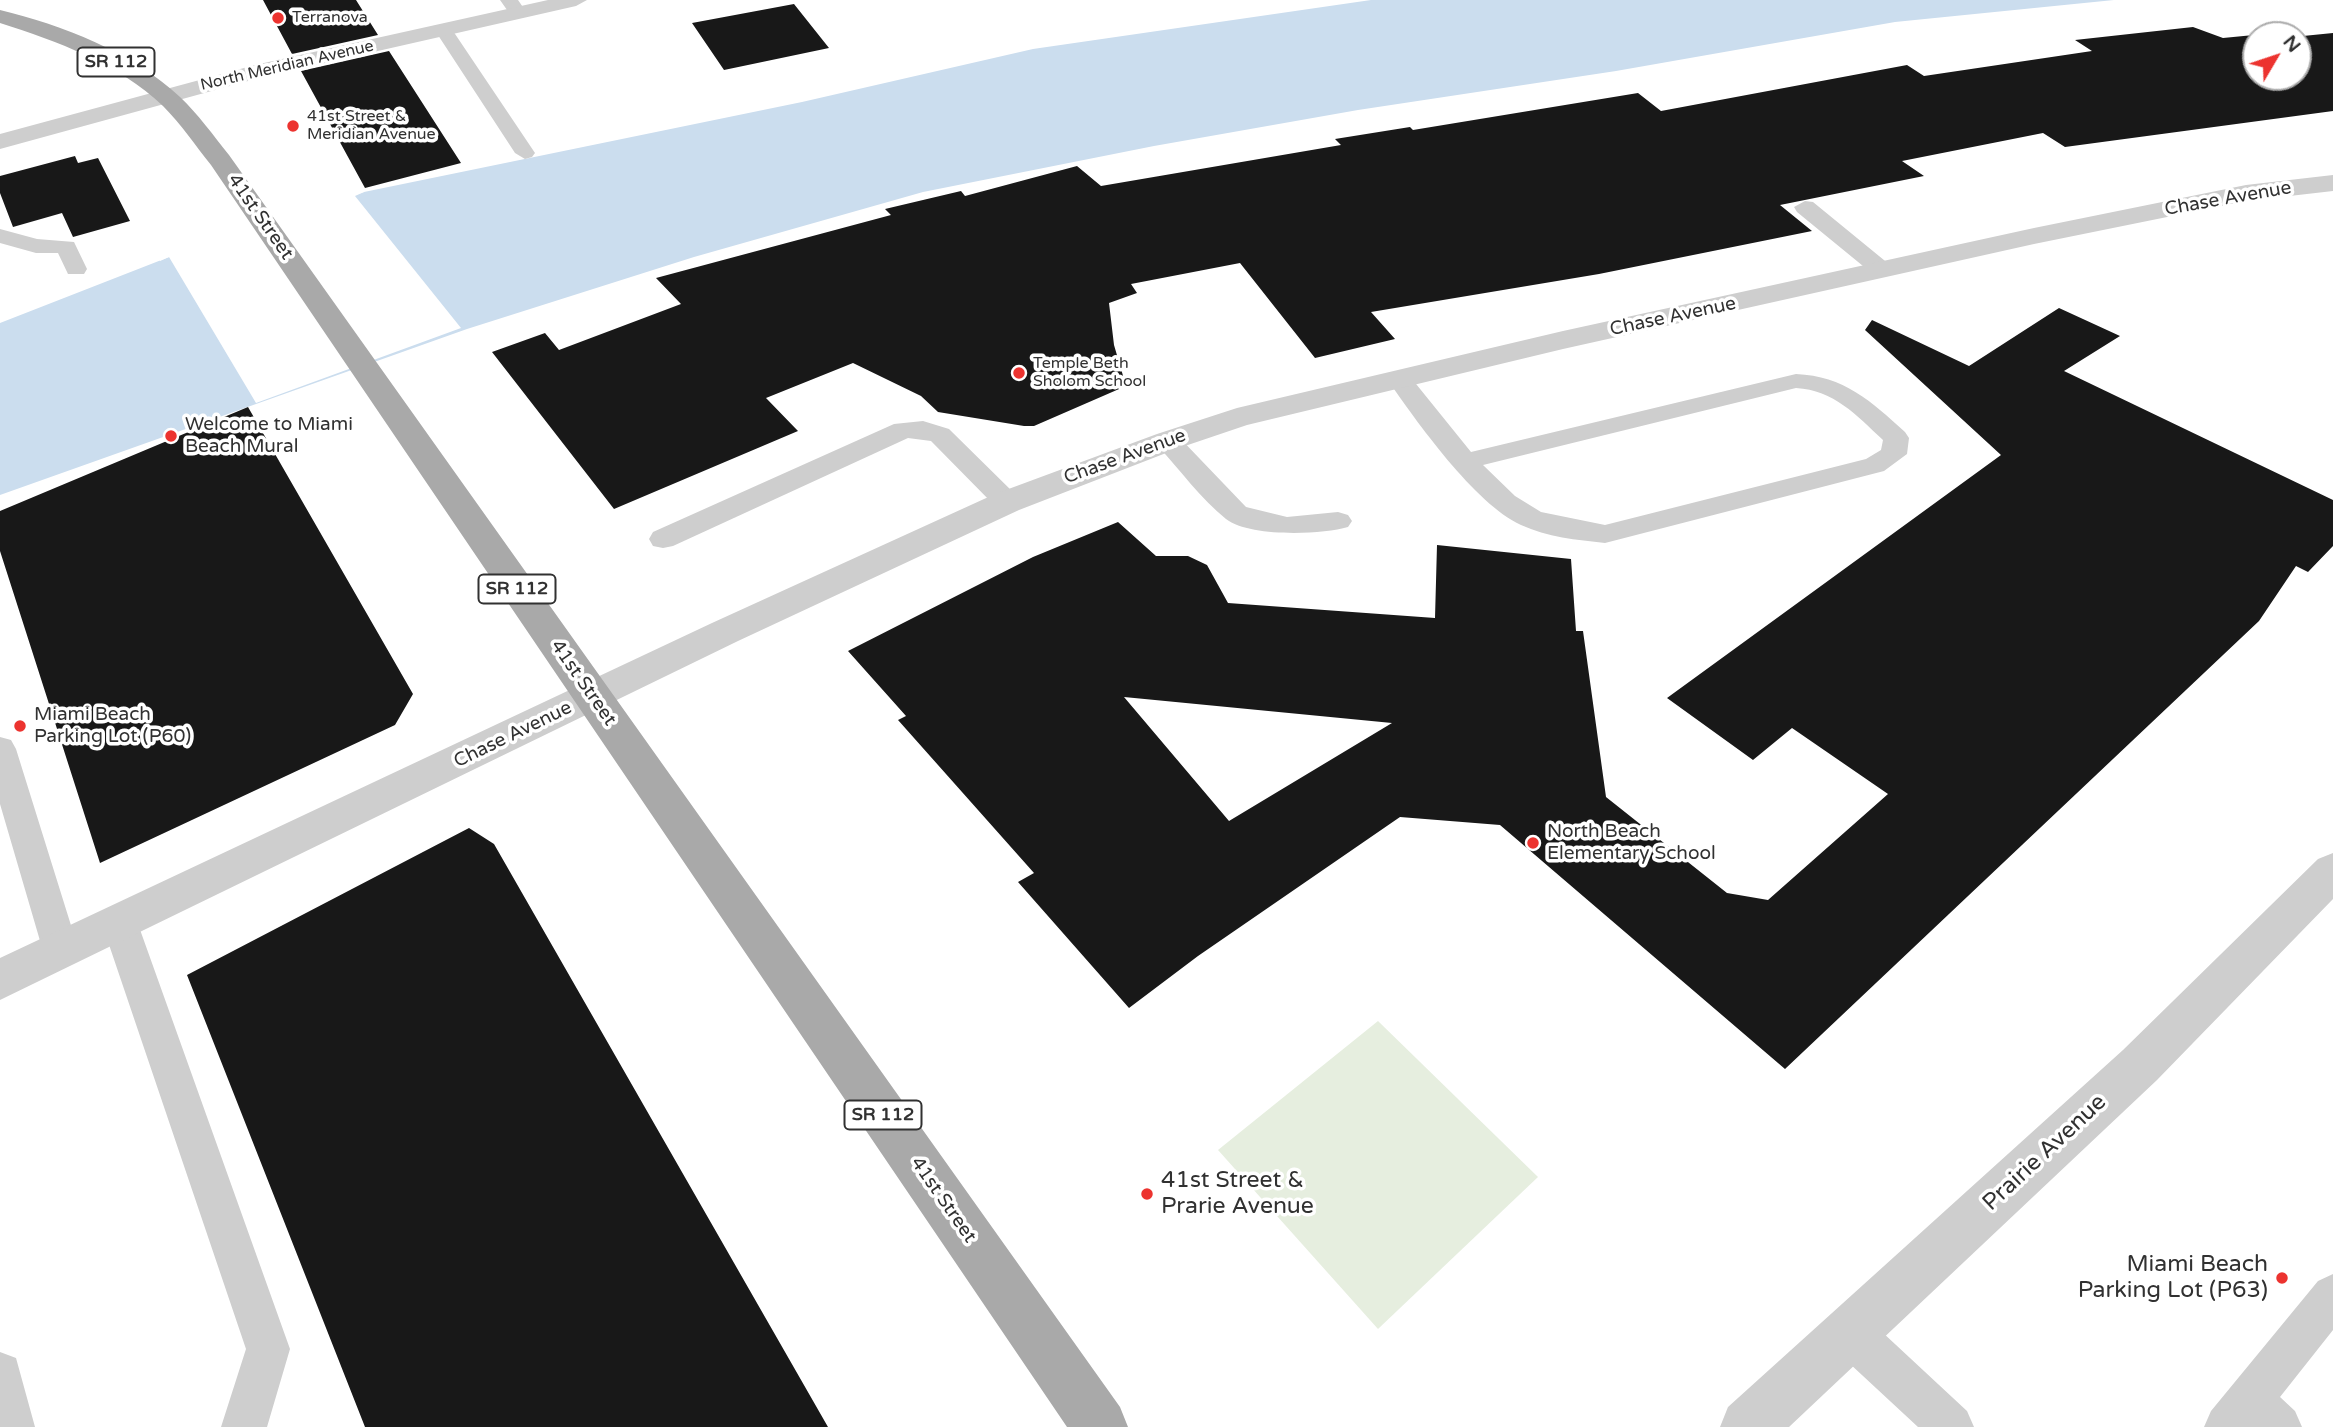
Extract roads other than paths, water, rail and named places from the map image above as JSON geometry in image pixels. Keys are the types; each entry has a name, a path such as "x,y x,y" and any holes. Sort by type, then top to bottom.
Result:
{"main road":[{"name":"41st Street","path":"0,16 94,51 164,96 220,160 1100,1427"}],"street":[{"name":"North Meridian Avenue","path":"0,142 254,72 443,29 513,6 576,0"},
{"name":"Chase Avenue","path":"0,980 592,696 1007,502 1168,441 1237,418 1399,379 1882,270 2246,193 2333,183"},
{"name":"Prairie Avenue","path":"1748,1427 2140,1065 2333,871"}],"lane":[{"path":"443,29 525,153"},
{"path":"1805,207 1882,270"},
{"path":"0,236 36,246 66,247 76,269"},
{"path":"1399,379 1467,461 1498,496 1524,515 1564,529 1605,534 1875,465 1894,454 1896,438 1839,387 1816,380 1796,381 1467,461"},
{"path":"663,539 903,430 923,429 940,435 1007,502"},
{"path":"1168,441 1237,513 1287,526 1338,521"},
{"path":"3,766 61,951"},
{"path":"120,923 268,1349 244,1427"},
{"path":"2252,1418 2333,1296"},
{"path":"1851,1334 1951,1427"},
{"path":"0,1374 12,1427"}],"water":[{"path":"1371,0 2114,0 1895,22 1616,71 1358,110 1154,146 923,192 694,257 467,329 0,495 0,323 169,257 364,192 802,102 1033,49"}],"place":[{"name":"Terranova","path":"278,18"},
{"name":"41st Street & Meridian Avenue","path":"293,126"},
{"name":"Temple Beth Sholom School","path":"1019,373"},
{"name":"Welcome to Miami Beach Mural","path":"171,436"},
{"name":"Miami Beach Parking Lot (P60)","path":"20,726"},
{"name":"North Beach Elementary School","path":"1533,843"},
{"name":"41st Street & Prarie Avenue","path":"1147,1194"},
{"name":"Miami Beach Parking Lot (P63)","path":"2282,1278"}]}
